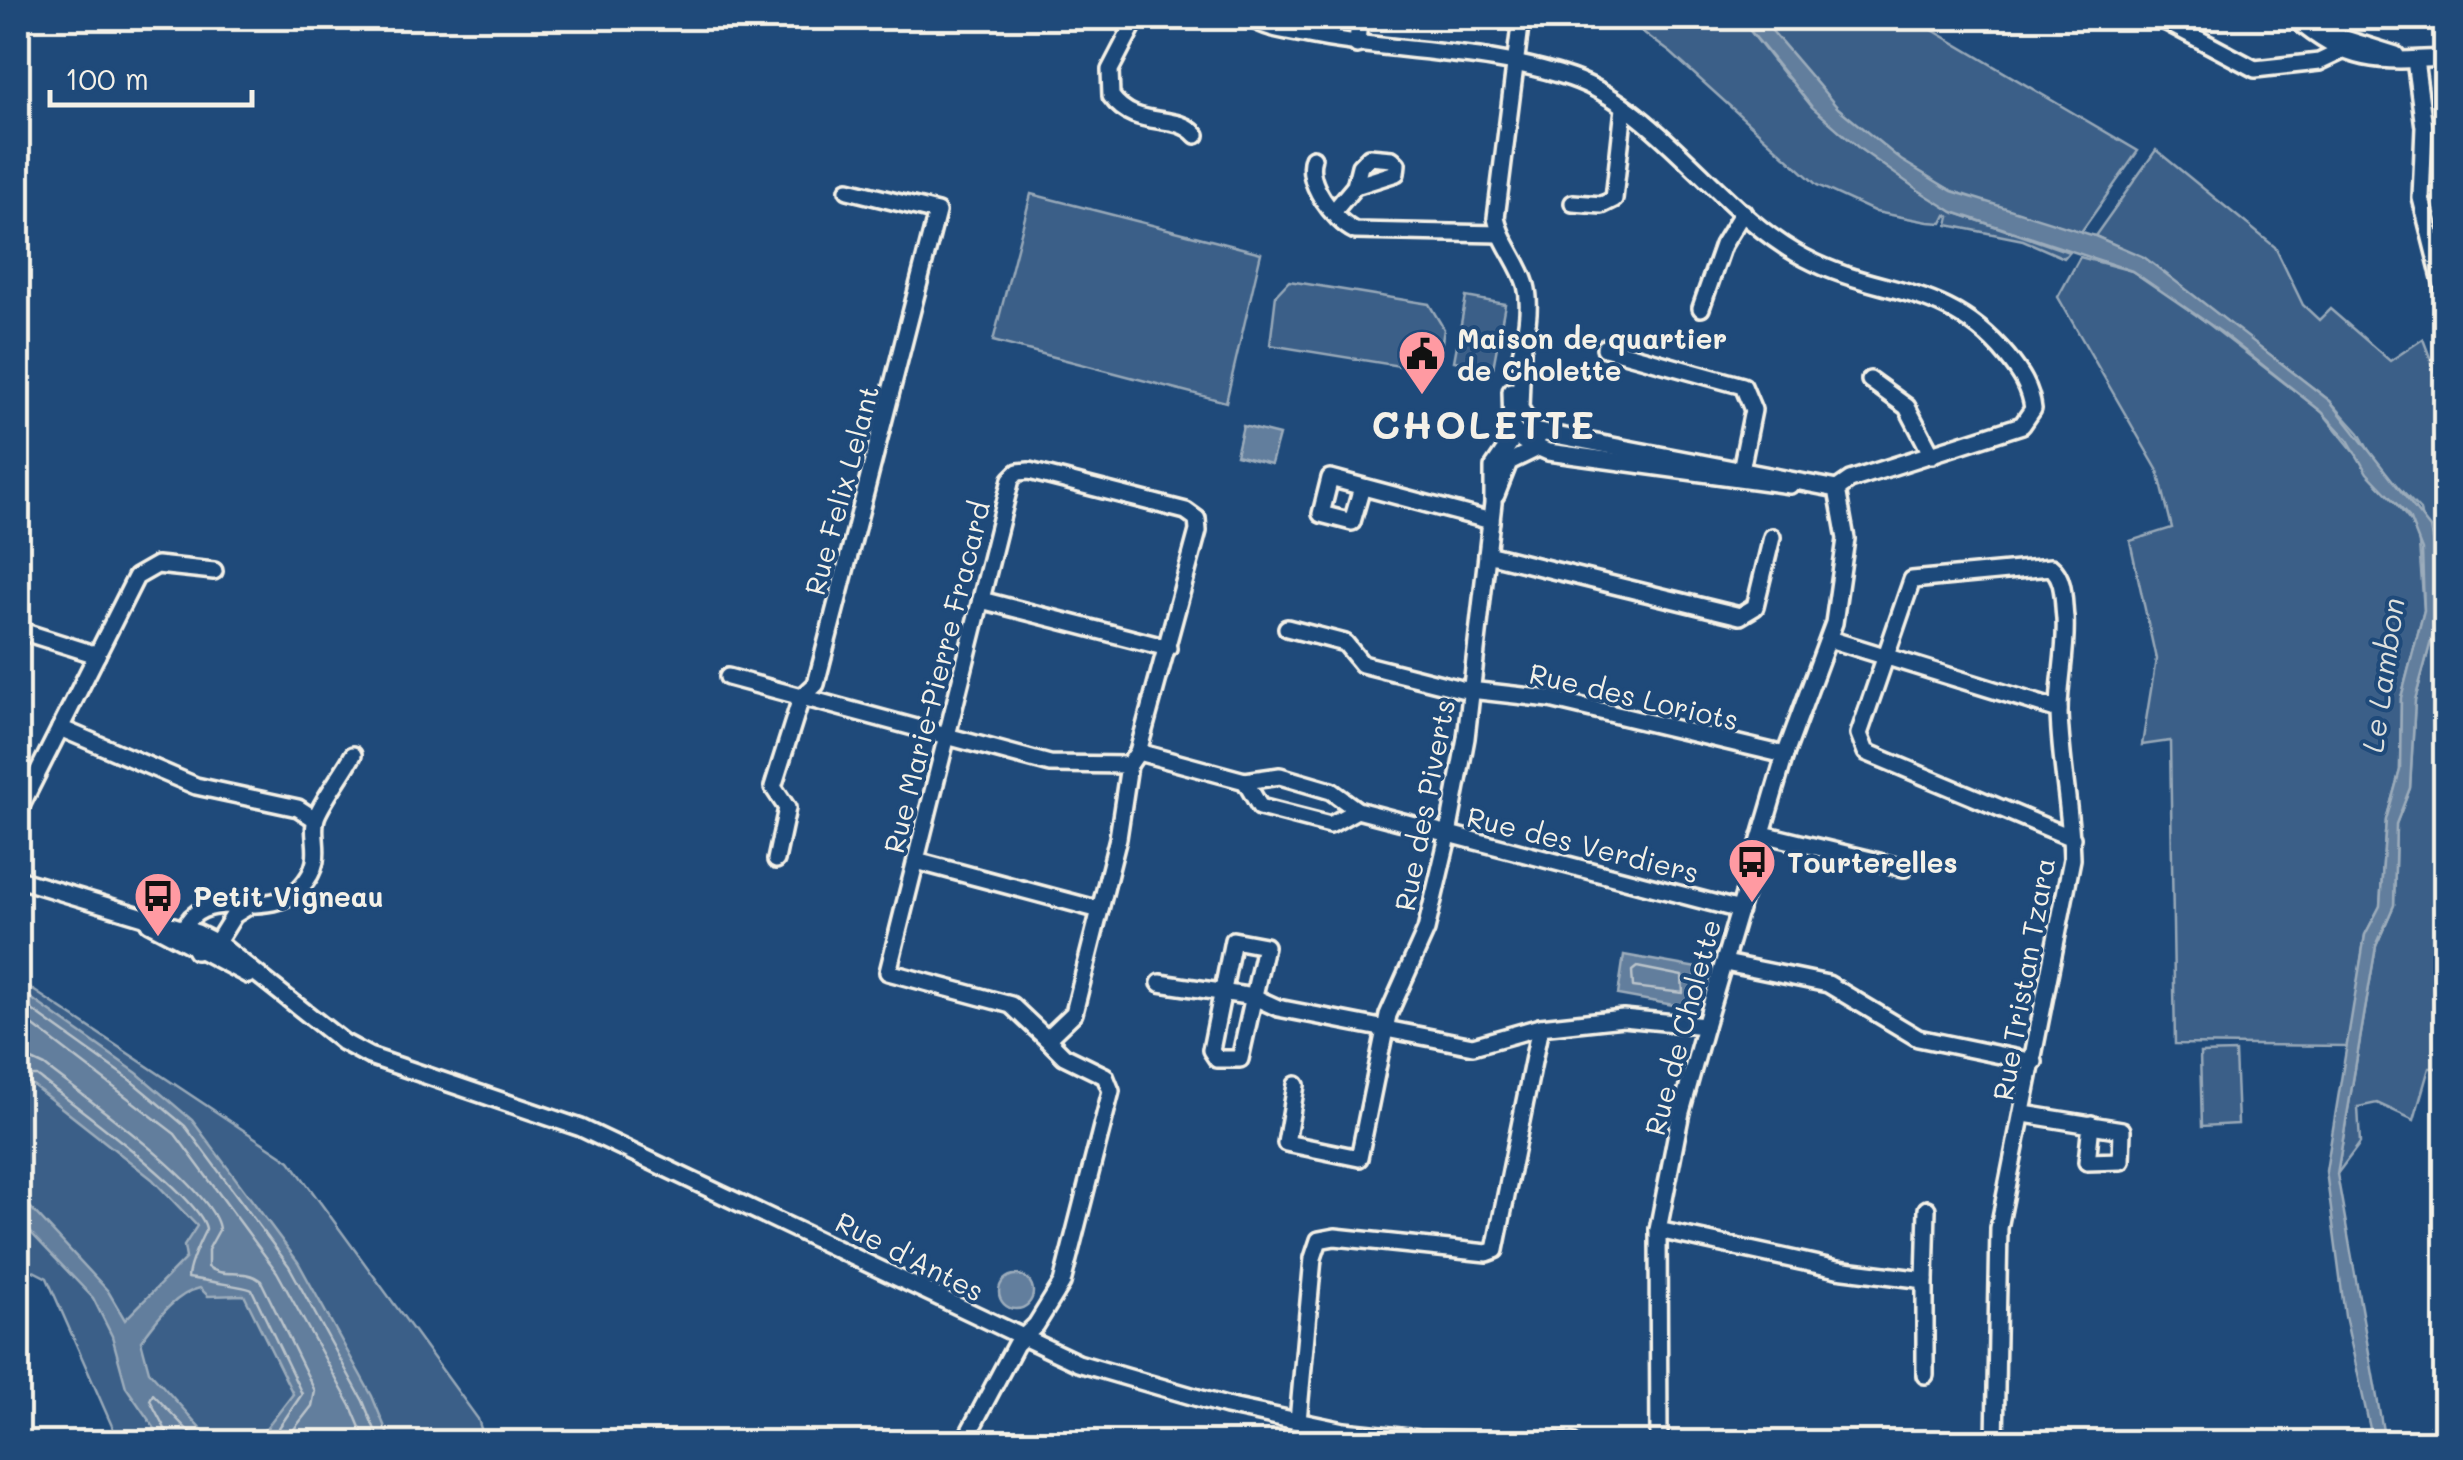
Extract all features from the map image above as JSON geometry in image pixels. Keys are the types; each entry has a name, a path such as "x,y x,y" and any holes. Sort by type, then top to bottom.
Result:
{"street":[{"path":"1136,18 1110,70 1110,96 1133,116 1190,127 1196,135"},
{"path":"1251,18 1266,26 1357,45 1516,63 1572,78 1624,108 1791,251 1829,270 1897,287 1954,310 1984,333 2016,368 2032,398 2030,418 2010,430 1850,480 1837,489 1547,436 1524,439"},
{"path":"1357,45 1360,18"},
{"path":"1521,18 1497,202 1499,234 1526,286 1518,401 1524,439"},
{"path":"2159,18 2223,56 2255,69 2319,62 2333,41"},
{"path":"2296,18 2333,41 2412,60 2446,58"},
{"path":"2284,64 2333,41"},
{"path":"2412,60 2424,127 2422,198 2446,298"},
{"path":"1573,203 1602,206 1614,199 1624,108"},
{"path":"1313,158 1309,174 1334,211 1354,231 1499,234"},
{"path":"1334,211 1355,186"},
{"name":"Rue Felix Lelant","path":"776,860 788,808 773,787 802,698 816,684 937,212 848,190"},
{"path":"1702,308 1723,246 1743,212"},
{"path":"1605,348 1743,386 1753,410 1741,470"},
{"path":"1870,380 1907,407 1932,455"},
{"path":"1524,439 1738,482 1808,484"},
{"name":"Rue des Piverts","path":"1296,1086 1286,1143 1359,1158 1394,994 1426,930 1448,835 1471,690 1493,503 1505,470 1524,439"},
{"name":"Rue Marie-Pierre Fracard","path":"1021,1339 1036,1325 1066,1273 1111,1090 1105,1076 1064,1056 1011,1005 888,972 1011,479 1018,472 1186,511 1196,520 1198,531 1168,648 1133,758 1074,1013 1048,1039"},
{"path":"1362,487 1491,521"},
{"name":"Rue de Cholette","path":"1659,1442 1658,1230 1681,1112 1705,1026 1785,755 1829,639 1846,539 1837,489"},
{"path":"1487,554 1740,616 1754,607 1772,537"},
{"path":"18,812 143,570 157,566 214,571"},
{"name":"Rue Tristan Tzara","path":"1888,656 1905,589 1912,580 2052,567 2060,581 2066,634 2059,710 2072,838 2070,882 1998,1228 1996,1442"},
{"path":"981,600 1168,648"},
{"name":"Rue des Loriots","path":"1287,628 1345,643 1362,664 1471,690 1550,699 1785,755"},
{"path":"18,630 97,655"},
{"path":"1829,639 2059,710"},
{"path":"1888,656 1859,734 1866,752 2072,838"},
{"name":"Rue des Verdiers","path":"728,677 1050,764 1133,758 1245,781 1280,776 1331,791 1357,810 1740,910"},
{"path":"60,728 196,786 298,808 315,819"},
{"path":"246,907 230,922 219,944 196,951 186,928 193,915 207,909 282,900 309,877 318,848 315,819 354,755"},
{"name":"Rue des Verdiers","path":"1245,781 1260,807 1330,825 1357,810"},
{"path":"1763,834 1904,868"},
{"path":"916,862 1100,910"},
{"name":"Rue d'Antes","path":"18,879 186,928 219,944 343,1042 370,1056 580,1128 804,1230 1021,1339 1152,1386 1298,1421 1371,1434 1460,1441 1572,1442"},
{"name":"Rue d'Antes","path":"130,913 196,951 265,983"},
{"path":"1233,940 1265,946 1240,1059 1230,1062 1217,1059 1212,1050 1223,991 1233,940"},
{"path":"1725,963 1828,984 1918,1038 2034,1062"},
{"path":"1160,983 1254,997 1278,1008 1473,1046 1540,1028 1645,1016 1705,1026"},
{"path":"1298,1421 1313,1258 1320,1240 1335,1236 1487,1253 1495,1250 1540,1028"},
{"path":"2024,1114 2091,1124"},
{"path":"1925,1375 1927,1209"},
{"path":"1658,1230 1837,1269 1925,1280"},
{"path":"964,1442 1021,1339"},
{"path":"2429,1442 2446,1422"}],"shaded area":[{"path":"1613,18 1740,18 1786,77 1953,212 2069,252 2064,258 2023,240 1948,225 1950,217 1946,215 1942,223 1876,212 1817,185 1671,53 1632,24"},
{"path":"1761,18 1912,18 2138,151 2081,232 1986,204 1926,178 1872,140 1823,94"},
{"path":"2156,150 2275,247 2303,305 2319,320 2330,309 2390,361 2423,339 2445,397 2445,1068 2429,1068 2414,1120 2377,1103 2358,1107 2360,1143 2337,1174 2376,946 2394,905 2396,824 2410,788 2415,700 2438,615 2420,510 2377,465 2359,433 2330,401 2144,258 2095,236"},
{"path":"1031,194 1261,253 1226,402 993,341"},
{"path":"2080,257 2132,271 2175,298 2322,412 2418,531 2424,610 2401,698 2400,770 2386,820 2380,906 2365,935 2348,1046 2175,1044 2170,741 2142,745 2156,659 2130,541 2172,528 2158,471 2058,297"},
{"path":"1289,281 1429,304 1444,329 1439,361 1424,370 1270,345 1276,295"},
{"path":"1466,297 1505,304 1493,368 1454,361"},
{"path":"18,980 290,1161 478,1419 485,1442 119,1442 47,1278 18,1263"},
{"path":"2235,1052 2238,1124 2202,1126 2200,1053"}],"water":[{"path":"1740,18 1761,18 1838,108 1901,160 1952,191 2095,236 2144,257 2330,401 2430,528 2437,566 2438,615 2415,700 2410,788 2396,824 2394,905 2376,946 2337,1174 2385,1442 2373,1442 2345,1316 2326,1171 2365,935 2380,906 2386,820 2400,770 2401,698 2424,610 2422,550 2409,517 2367,473 2348,440 2322,412 2221,332 2132,271 1953,212 1918,190 1860,149 1812,107"},
{"path":"1243,426 1279,435 1271,464 1236,455"},
{"path":"1624,955 1697,968 1690,1008 1618,995"},
{"path":"18,989 137,1073 192,1120 298,1262 372,1396 391,1442 234,1442 266,1429 293,1394 244,1295 208,1296 200,1288 174,1302 141,1341 149,1371 213,1442 164,1442 126,1387 112,1336 93,1298 18,1219 18,1194 108,1291 125,1320 186,1258 184,1246 197,1226 152,1179 30,1083 18,1087"},
{"path":"1016,1275 1028,1280 1033,1292 1028,1304 1016,1309 1004,1304 999,1292 1004,1280"}],"place":[{"name":"Maison de quartier de Cholette","path":"1422,396"},
{"name":"Tourterelles","path":"1752,904"},
{"name":"Petit Vigneau","path":"158,938"}],"district":[{"name":"CHOLETTE","path":"1484,424"}],"water label":[{"name":"Le Lambon","path":"2382,675"}]}
